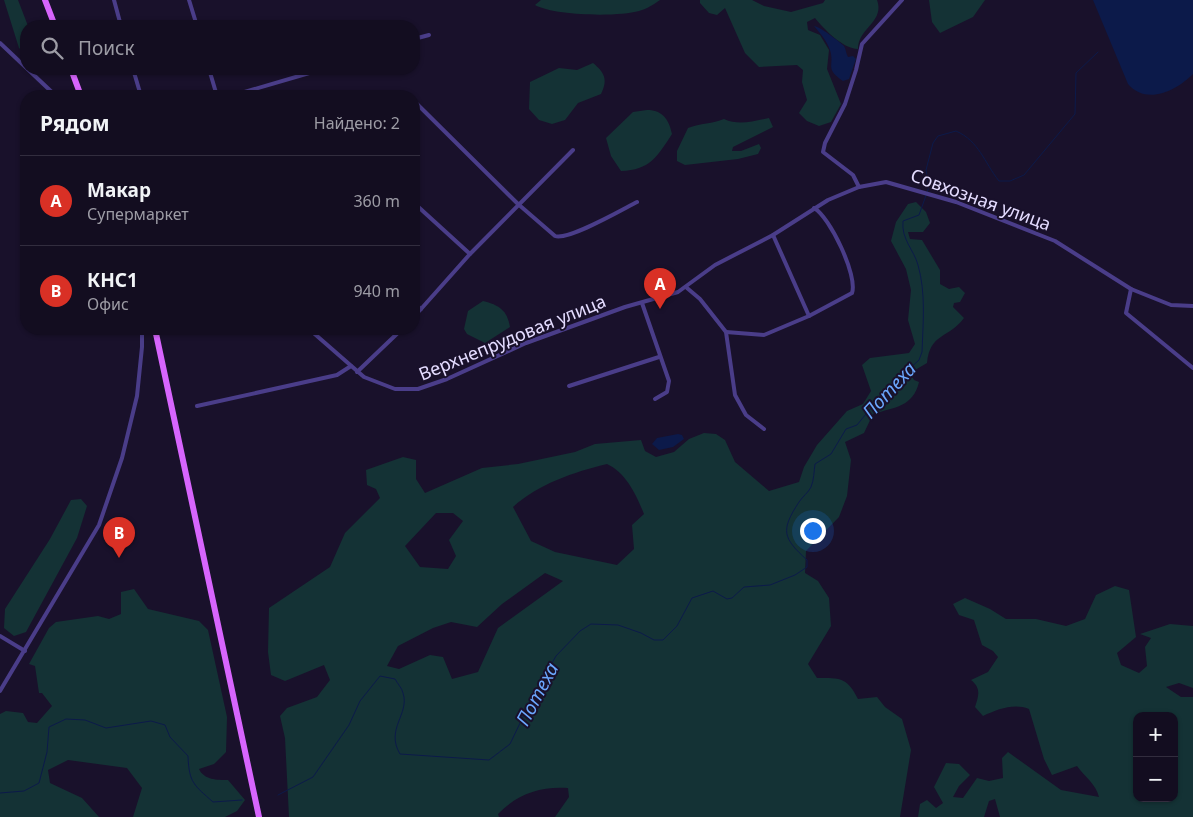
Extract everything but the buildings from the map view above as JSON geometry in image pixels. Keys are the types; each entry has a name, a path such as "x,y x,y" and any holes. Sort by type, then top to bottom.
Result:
{"main road":[{"path":"44,0 52,20"},
{"path":"73,75 79,90"},
{"path":"156,335 259,817"}],"street":[{"path":"114,0 119,20"},
{"path":"189,0 194,20"},
{"path":"859,187 853,175 823,152 825,143 845,104 862,44 902,0"},
{"path":"420,37 428,35"},
{"path":"0,43 20,62"},
{"path":"34,75 50,90"},
{"path":"135,75 139,90"},
{"path":"211,75 215,90"},
{"path":"251,90 303,75"},
{"path":"420,106 518,204 558,238 637,202"},
{"path":"421,309 470,254 573,150"},
{"name":"Совхозная улица","path":"859,187 886,182 956,202 1055,241 1131,290 1171,305 1193,306"},
{"name":"Верхнепрудовая улица","path":"316,335 357,372 384,386 418,390 448,380 526,343 687,288 727,258 774,234 814,208 859,187"},
{"path":"420,208 470,254"},
{"path":"726,332 764,335 846,298 854,289 837,237 826,218 814,208"},
{"path":"774,234 809,316"},
{"path":"687,288 700,299 726,332 735,394 746,415 764,429"},
{"path":"1131,290 1126,313 1193,368"},
{"path":"642,303 669,387 667,392 655,399"},
{"path":"0,690 99,526 122,458 137,396 142,335"},
{"path":"357,372 396,335"},
{"path":"569,386 659,356"},
{"path":"197,406 337,376 351,366"},
{"path":"0,636 25,651"}],"green space":[{"path":"4,0 18,0 26,20 20,20 19,48"},
{"path":"541,0 660,0 648,8 639,11 602,15 544,9 535,5"},
{"path":"700,0 752,0 764,6 791,12 823,3 825,0 877,0 878,8 875,20 862,36 858,49 846,46 840,42 815,18 807,22 808,30 820,35 829,50 827,69 841,104 831,122 819,126 807,121 799,113 807,100 802,82 803,70 797,65 759,67 745,53 725,8 717,15 709,13 700,3"},
{"path":"929,0 985,0 973,17 940,33 932,22"},
{"path":"593,63 604,77 605,81 601,94 578,103 565,120 552,124 539,120 529,109 530,82 559,68 577,70"},
{"path":"653,110 661,114 667,120 672,134 652,161 639,168 621,171 611,156 606,138 633,112"},
{"path":"769,118 773,127 733,147 732,151 741,151 759,144 761,148 758,154 738,159 685,165 677,161 677,151 688,128 724,119 741,123"},
{"path":"916,202 926,212 930,223 923,232 908,232 910,239 922,240 940,270 940,284 949,289 959,287 965,293 960,302 954,303 953,307 964,318 958,325 936,341 929,353 927,363 910,373 914,380 919,382 912,397 902,405 873,414 864,433 845,442 851,460 847,496 839,517 806,551 805,573 818,581 829,598 831,626 808,664 817,678 842,680 850,686 858,699 877,697 885,707 902,719 911,750 900,817 555,817 569,797 568,788 548,788 521,796 505,807 498,814 499,817 289,817 285,738 280,716 287,708 317,697 330,680 324,665 285,681 271,675 268,652 269,608 330,567 345,533 380,498 376,489 367,485 366,470 403,457 416,460 416,479 425,493 482,468 518,464 575,452 595,444 641,440 645,451 656,457 674,452 689,439 704,433 716,434 725,440 735,462 769,491 799,482 804,467 817,445 847,411 863,404 871,391 862,365 870,358 909,353 915,344 908,320 911,290 906,269 891,241 896,222 908,204","holes":["607,464 625,479 634,492 644,514 632,525 634,549 617,565 555,552 531,541 513,507 545,485","436,513 453,513 463,521 449,540 456,556 448,569 420,567 405,546","545,573 563,581 498,628 478,672 452,679 443,657 430,655 399,669 387,666 398,646 433,628 451,622 477,627 502,604"]},
{"path":"483,301 494,304 501,309 507,316 510,327 485,343 467,334 464,329 468,311"},
{"path":"81,499 87,506 77,538 26,632 14,636 4,628 5,609 50,539 71,500"},
{"path":"1115,586 1129,590 1136,637 1117,653 1121,665 1139,673 1147,666 1145,647 1151,638 1140,634 1170,624 1193,626 1193,688 1179,683 1166,687 1181,697 1193,697 1193,817 1000,817 995,799 989,801 984,817 918,817 920,804 927,800 936,808 943,803 934,787 946,763 959,764 970,775 959,786 953,797 963,798 977,778 989,781 1003,778 1002,758 1008,752 1061,790 1099,797 1093,784 1077,766 1052,775 1044,759 1029,709 1012,707 1000,709 983,716 975,707 978,689 971,680 988,672 998,657 993,651 982,645 974,620 959,615 953,604 965,598 990,609 1006,619 1036,619 1066,626 1085,619 1096,595"},
{"path":"134,589 148,609 199,621 208,630 227,717 226,752 214,764 199,769 207,777 228,780 245,800 237,811 225,817 133,817 142,788 127,768 68,760 48,770 50,783 82,798 99,817 0,817 0,714 6,711 23,713 28,722 37,723 52,706 42,693 39,693 35,666 29,664 49,628 56,622 98,616 109,619 121,614 121,592"}],"water":[{"path":"1093,0 1193,0 1193,74 1179,85 1162,93 1153,95 1136,91 1128,84"},
{"path":"814,26 825,31 844,46 848,57 853,56 856,59 849,79 843,81 832,70 829,47"},
{"path":"682,435 684,439 673,447 659,450 652,444 657,438"}],"waterway":[{"name":"Потеха","path":"278,795 313,777 349,725 360,701 380,676 395,679 402,689 403,708 395,737 400,754 489,760 510,744 533,696 556,656 580,631 591,624 618,625 654,640 663,640 677,626 692,598 713,591 727,599 732,598 744,587 770,585 795,575 807,567 807,560 789,540 787,527 793,512 811,487 815,464 831,454 846,429 857,425 870,409 881,404 893,384 919,360 922,352 923,308 921,276 904,233 903,221 919,215 929,187 926,170 933,143 938,136 956,131 964,135 976,146 999,181 1010,181 1024,175 1075,114 1076,73 1098,52"},
{"name":"Потеха","path":"0,793 24,791 39,783 47,752 49,727 66,719 85,720 106,728 151,721 165,725 170,737 188,756 191,778 194,783 213,802 242,800"}],"place":[{"name":"Макар","path":"660,309"},
{"name":"КНС1","path":"119,558"}]}
